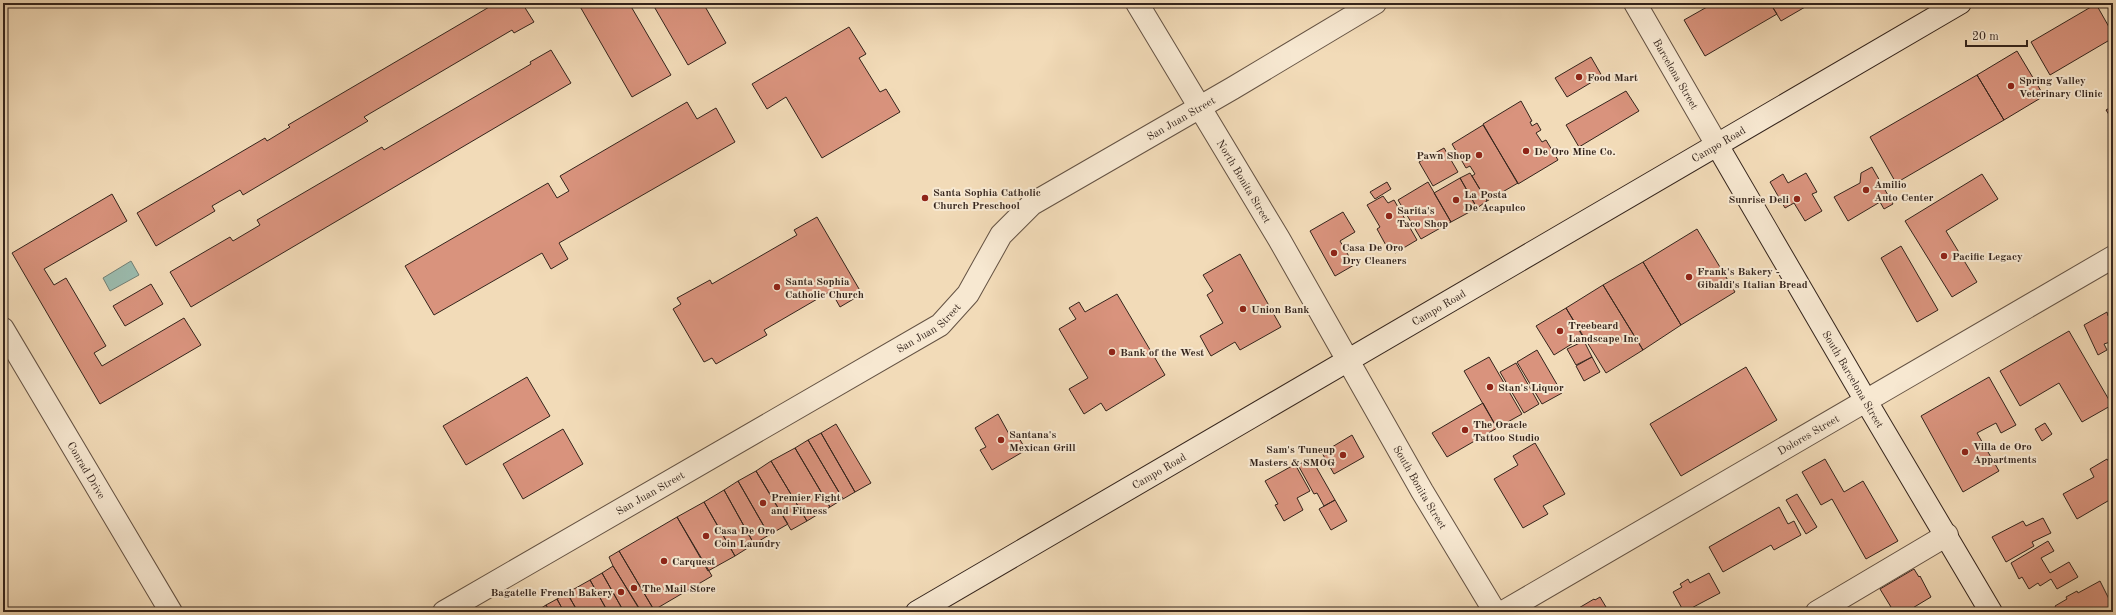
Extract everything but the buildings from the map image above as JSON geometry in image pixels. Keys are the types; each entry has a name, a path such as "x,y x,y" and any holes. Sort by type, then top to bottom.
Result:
{"street":[{"name":"North Bonita Street","path":"1137,3 1279,240 1347,361"},
{"name":"San Juan Street","path":"444,612 940,325 968,294 1001,235 1032,204 1375,3"},
{"name":"Barcelona Street","path":"1635,3 1717,145"},
{"name":"Campo Road","path":"916,612 1960,3"},
{"name":"South Barcelona Street","path":"1717,145 1991,612"},
{"name":"Dolores Street","path":"1503,612 2113,257"},
{"name":"Conrad Drive","path":"3,329 171,612"},
{"name":"South Bonita Street","path":"1347,361 1495,612"},
{"path":"1817,612 1947,535"}],"shaded area":[{"path":"131,261 139,275 110,291 103,278"}],"place":[{"name":"Food Mart","path":"1579,77"},
{"name":"Spring Valley Veterinary Clinic","path":"2011,86"},
{"name":"De Oro Mine Co.","path":"1526,151"},
{"name":"Pawn Shop","path":"1479,155"},
{"name":"Amilio Auto Center","path":"1866,190"},
{"name":"Santa Sophia Catholic Church Preschool","path":"925,198"},
{"name":"Sunrise Deli","path":"1797,199"},
{"name":"La Posta De Acapulco","path":"1456,200"},
{"name":"Sarita's Taco Shop","path":"1389,216"},
{"name":"Casa De Oro Dry Cleaners","path":"1334,253"},
{"name":"Pacific Legacy","path":"1944,256"},
{"name":"Frank's Bakery - Gibaldi's Italian Bread","path":"1689,277"},
{"name":"Santa Sophia Catholic Church","path":"777,287"},
{"name":"Union Bank","path":"1243,309"},
{"name":"Treebeard Landscape Inc","path":"1560,331"},
{"name":"Bank of the West","path":"1112,352"},
{"name":"Stan's Liquor","path":"1490,387"},
{"name":"The Oracle Tattoo Studio","path":"1465,430"},
{"name":"Santana's Mexican Grill","path":"1001,440"},
{"name":"Villa de Oro Appartments","path":"1965,452"},
{"name":"Sam's Tuneup Masters & SMOG","path":"1343,455"},
{"name":"Premier Fight and Fitness","path":"763,503"},
{"name":"Casa De Oro Coin Laundry","path":"706,536"},
{"name":"Carquest","path":"664,561"},
{"name":"The Mail Store","path":"634,588"},
{"name":"Bagatelle French Bakery","path":"621,592"}]}
